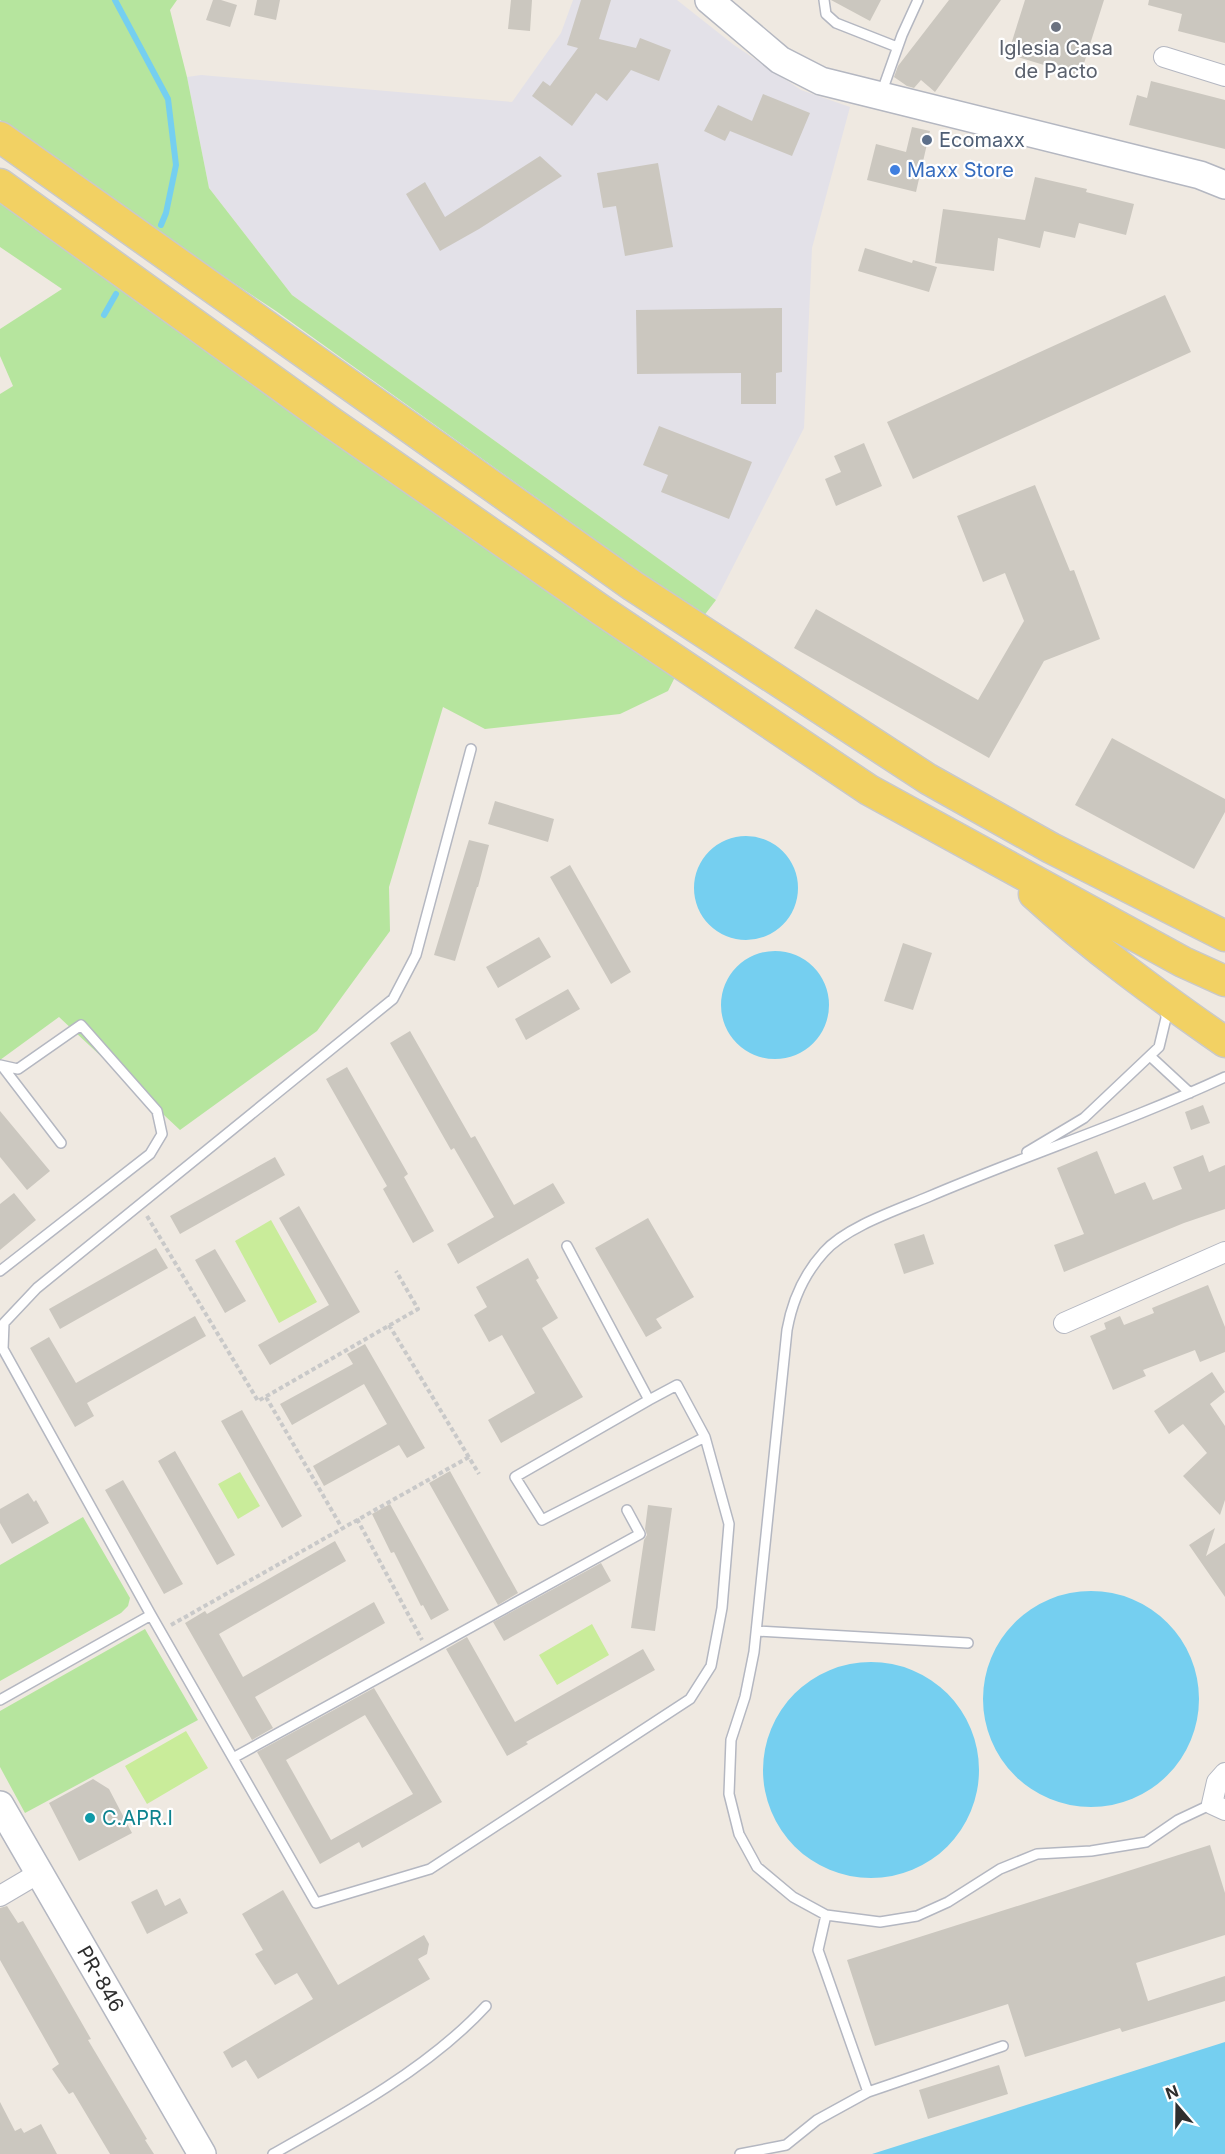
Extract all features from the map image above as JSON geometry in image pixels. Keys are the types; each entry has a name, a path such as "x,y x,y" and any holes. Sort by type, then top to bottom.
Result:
{"main road":[{"path":"0,138 633,586 918,773 1051,848 1225,936"},
{"path":"0,184 332,423 601,610 869,790 1183,962 1225,981"},
{"path":"996,860 1058,916 1165,1000 1225,1042"}],"street":[{"path":"709,0 780,60 821,81 1200,175 1225,185"},
{"path":"1164,57 1225,76"},
{"path":"1064,1323 1225,1252"},
{"path":"1219,1807 1217,1782 1225,1773"},
{"name":"PR-846","path":"0,1805 202,2154"},
{"path":"0,1896 39,1873"}],"lane":[{"path":"824,0 826,14 836,23 897,47"},
{"path":"880,96 897,47 918,0"},
{"path":"471,749 416,955 393,999 37,1288 4,1323 3,1349 151,1616 316,1903 430,1869 690,1699 711,1666 723,1608 729,1524 705,1437 677,1385 515,1477 542,1520 705,1437"},
{"path":"1007,1164 1084,1118 1159,1047 1166,1018 1165,1000"},
{"path":"0,1271 150,1154 162,1134 157,1111 81,1025 18,1069 1,1065"},
{"path":"1150,1056 1190,1093"},
{"path":"1,1065 61,1143"},
{"path":"1219,1807 1178,1820 1146,1842 1091,1851 1036,1854 999,1869 948,1902 917,1916 880,1922 826,1915 793,1897 757,1867 739,1834 729,1794 731,1740 745,1697 757,1631 787,1330 792,1306 805,1280 824,1252 853,1230 1007,1164 1160,1106 1225,1077"},
{"path":"567,1246 650,1400"},
{"path":"233,1758 640,1534 627,1510"},
{"path":"0,1700 151,1616"},
{"path":"757,1631 968,1643"},
{"path":"826,1915 818,1950 868,2092"},
{"path":"273,2154 360,2104 426,2060 486,2006"},
{"path":"740,2154 788,2150 817,2120 868,2092 1003,2046"}],"path":[{"path":"141,1205 258,1401 418,1309 396,1271"},
{"path":"389,1325 479,1474"},
{"path":"266,1397 342,1528"},
{"path":"160,1631 469,1457"},
{"path":"357,1519 428,1651"}],"shaded area":[{"path":"573,0 677,0 734,45 801,90 850,107 812,248 804,428 716,600 292,295 209,188 187,77 201,75 512,102 561,33"}],"green space":[{"path":"0,0 177,0 170,10 187,77 209,188 292,295 716,600 703,617 276,311 136,218 0,120"},
{"path":"0,203 675,677 668,691 620,714 485,729 443,707 389,887 390,931 317,1031 180,1130 59,1017 0,1060 0,394 13,386 0,356 0,329 62,289 0,247"},
{"path":"271,1220 317,1302 279,1323 235,1241"},
{"path":"240,1472 260,1506 238,1519 218,1484"},
{"path":"83,1517 130,1598 128,1606 121,1613 0,1681 0,1565"},
{"path":"592,1624 609,1655 557,1685 539,1655"},
{"path":"145,1629 198,1720 25,1813 0,1767 0,1711"},
{"path":"186,1731 208,1768 147,1804 125,1766"}],"water":[{"path":"746,836 766,840 783,851 794,868 798,888 794,908 783,925 766,936 746,940 726,936 709,925 698,908 694,888 698,868 709,851 726,840"},
{"path":"775,951 796,955 813,967 825,984 829,1005 825,1026 813,1043 796,1055 775,1059 754,1055 737,1043 725,1026 721,1005 725,984 737,967 754,955"},
{"path":"1091,1591 1112,1593 1132,1599 1151,1609 1167,1623 1181,1639 1191,1658 1197,1678 1199,1699 1197,1720 1191,1740 1181,1759 1167,1775 1151,1789 1132,1799 1112,1805 1091,1807 1070,1805 1050,1799 1031,1789 1015,1775 1001,1759 991,1740 985,1720 983,1699 985,1678 991,1658 1001,1639 1015,1623 1031,1609 1050,1599 1070,1593"},
{"path":"871,1662 892,1664 912,1670 931,1680 947,1694 961,1710 971,1729 977,1749 979,1770 977,1791 971,1811 961,1830 947,1846 931,1860 912,1870 892,1876 871,1878 850,1876 830,1870 811,1860 795,1846 781,1830 771,1811 765,1791 763,1770 765,1749 771,1729 781,1710 795,1694 811,1680 830,1670 850,1664"},
{"path":"1225,2042 1225,2154 872,2154"}],"building":[{"path":"213,0 237,5 230,27 206,20"},
{"path":"257,0 280,0 276,20 254,15"},
{"path":"511,0 532,0 530,31 508,29"},
{"path":"581,0 611,0 599,39 636,48 640,38 671,50 659,81 631,70 607,101 596,93 572,126 532,96 543,81 550,86 578,48 567,45"},
{"path":"831,0 881,0 870,21"},
{"path":"949,0 1001,0 935,92 921,80 914,88 907,86 894,77 898,66"},
{"name":"Iglesia Casa de Pacto","path":"1025,0 1104,0 1080,76 1008,54"},
{"path":"1149,0 1225,0 1225,43 1178,31 1182,14 1148,5"},
{"path":"1151,81 1225,100 1225,149 1129,125 1137,95 1147,98"},
{"path":"763,94 810,113 792,156 730,131 725,141 704,131 718,105 752,121"},
{"name":"Maxx Store","path":"912,127 930,131 916,192 867,180 876,144 906,152"},
{"path":"540,156 562,176 440,251 406,194 425,182 445,217"},
{"path":"658,163 673,247 625,256 616,206 603,208 597,173"},
{"path":"1035,177 1087,189 1086,192 1134,204 1126,235 1079,223 1075,238 1044,231 1040,248 998,238 994,271 935,263 943,209 1025,220"},
{"path":"865,248 912,263 913,260 937,267 929,292 858,271"},
{"path":"1165,295 1191,352 913,479 887,422"},
{"path":"782,308 782,372 776,373 776,404 741,404 741,373 637,374 636,310"},
{"path":"659,426 752,462 729,519 661,492 668,475 643,465"},
{"path":"864,443 882,486 836,506 825,479 841,472 834,456"},
{"path":"1035,485 1070,571 1074,570 1100,639 1044,661 989,758 794,648 816,609 978,700 1024,621 1005,573 983,582 957,516"},
{"path":"1112,738 1225,799 1225,812 1194,869 1075,805"},
{"path":"495,801 554,819 548,842 488,824"},
{"path":"469,840 489,845 455,961 434,955"},
{"path":"570,865 631,972 611,984 550,877"},
{"path":"539,937 551,957 498,988 486,967"},
{"path":"903,943 932,953 913,1010 884,1001"},
{"path":"568,989 580,1009 526,1040 515,1019"},
{"path":"410,1031 471,1138 475,1136 514,1205 553,1183 565,1203 458,1264 447,1244 494,1217 454,1148 451,1150 390,1043"},
{"path":"347,1067 408,1174 404,1177 434,1231 413,1243 383,1189 387,1186 326,1079"},
{"path":"1203,1105 1210,1123 1191,1130 1185,1112"},
{"path":"0,1111 50,1171 27,1190 0,1157"},
{"path":"1097,1151 1115,1194 1145,1182 1153,1200 1182,1189 1173,1167 1203,1155 1209,1172 1225,1165 1225,1209 1184,1223 1064,1272 1054,1245 1084,1234 1057,1168"},
{"path":"275,1157 285,1175 180,1234 170,1216"},
{"path":"14,1193 36,1220 0,1250 0,1204"},
{"path":"299,1206 360,1312 270,1365 258,1345 329,1305 279,1218"},
{"path":"648,1218 694,1297 656,1319 662,1328 646,1337 595,1248"},
{"path":"924,1234 934,1264 904,1274 894,1244"},
{"path":"156,1248 168,1268 60,1329 49,1309"},
{"path":"215,1249 246,1301 225,1313 195,1260"},
{"path":"528,1258 539,1278 536,1280 558,1318 542,1328 583,1397 501,1443 488,1420 535,1393 502,1335 489,1342 474,1315 487,1307 476,1287"},
{"path":"1208,1285 1225,1327 1225,1352 1200,1362 1195,1350 1143,1370 1146,1376 1113,1390 1090,1336 1106,1329 1104,1323 1120,1316 1124,1325 1154,1313 1152,1308"},
{"path":"195,1316 206,1336 87,1403 94,1416 75,1427 30,1348 49,1337 76,1383"},
{"path":"365,1344 425,1448 407,1458 399,1445 324,1486 313,1466 387,1424 364,1384 292,1425 280,1404 353,1364 347,1354"},
{"path":"1212,1372 1225,1392 1210,1404 1225,1426 1225,1500 1220,1515 1183,1476 1207,1453 1183,1424 1169,1434 1154,1411"},
{"path":"242,1410 302,1516 282,1528 221,1421"},
{"path":"175,1451 235,1555 217,1565 158,1461"},
{"path":"450,1471 518,1593 498,1605 429,1483"},
{"path":"123,1480 183,1584 164,1594 105,1490"},
{"path":"28,1493 34,1502 36,1500 49,1523 12,1544 0,1523 0,1509"},
{"path":"390,1504 449,1610 431,1620 423,1605 421,1606 394,1552 391,1553 372,1514"},
{"path":"648,1505 672,1508 655,1631 631,1628 644,1540 647,1535 645,1529"},
{"path":"1215,1528 1206,1556 1225,1543 1225,1597 1189,1545"},
{"path":"335,1541 346,1561 219,1634 243,1677 374,1602 385,1623 255,1697 273,1728 252,1740 185,1623 205,1611 207,1614"},
{"path":"601,1563 611,1581 504,1641 493,1622"},
{"path":"467,1637 515,1722 643,1649 655,1670 526,1742 528,1744 507,1756 446,1649"},
{"path":"374,1688 442,1802 362,1848 359,1842 320,1864 257,1752","holes":["365,1715 413,1794 331,1840 286,1760"]},
{"name":"C.APR.I","path":"93,1779 109,1789 132,1833 79,1861 49,1803"},
{"path":"1210,1845 1225,1893 1225,1935 1136,1963 1148,2001 1225,1976 1225,2001 1122,2032 1120,2028 1025,2057 1008,2004 875,2046 847,1960"},
{"path":"157,1889 165,1906 180,1898 188,1913 147,1934 131,1902"},
{"path":"283,1890 338,1985 424,1935 429,1944 427,1954 418,1959 430,1979 258,2079 246,2060 232,2068 223,2052 313,1999 297,1973 275,1985 255,1954 263,1950 242,1914"},
{"path":"7,1906 18,1923 23,1921 154,2154 110,2154 73,2092 69,2094 52,2069 59,2064 0,1960 0,1908"},
{"path":"999,2065 1008,2094 928,2119 919,2090"},
{"path":"0,2102 15,2131 21,2128 24,2133 41,2124 57,2154 0,2154"}],"waterway":[{"path":"115,0 168,99 176,165 166,213 161,225"},
{"path":"104,315 116,294"}],"place":[{"name":"Iglesia Casa de Pacto","path":"1056,27"},
{"name":"Ecomaxx","path":"927,140"},
{"name":"Maxx Store","path":"895,170"},
{"name":"C.APR.I","path":"90,1818"}]}
